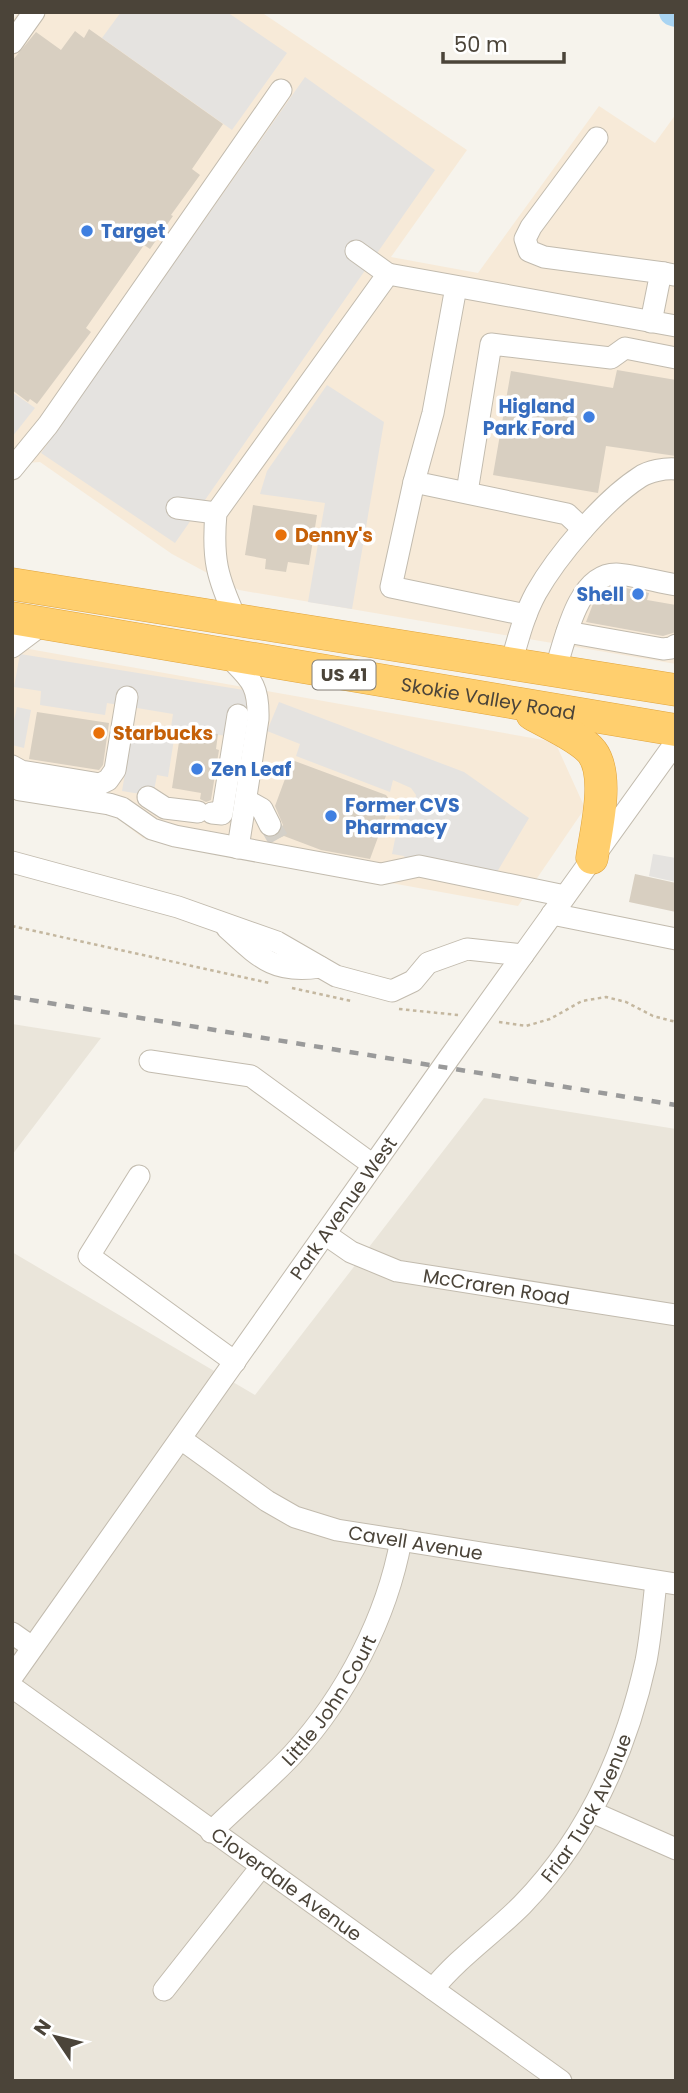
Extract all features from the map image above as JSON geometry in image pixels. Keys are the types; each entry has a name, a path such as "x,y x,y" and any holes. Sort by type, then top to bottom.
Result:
{"highway":[{"name":"Skokie Valley Road","path":"13,584 676,690"},
{"name":"Skokie Valley Road","path":"12,618 676,730"},
{"path":"513,704 580,743 591,751 598,764 601,780 592,858"}],"street":[{"path":"12,43 34,12"},
{"path":"15,463 48,425 281,90"},
{"path":"597,138 531,227 525,239 529,251 544,257 670,274"},
{"path":"356,251 388,274 676,326"},
{"path":"236,619 219,581 213,548 216,513 388,274"},
{"path":"651,322 660,276 670,274"},
{"path":"456,287 433,413 414,482 391,587 526,615"},
{"path":"467,492 491,344 611,358 625,348 676,358"},
{"path":"511,664 526,615 536,593 583,529 617,495 641,476 676,469"},
{"path":"414,482 567,514 583,529"},
{"path":"177,508 216,513"},
{"path":"555,671 580,598 600,577 615,574 676,585"},
{"path":"12,647 44,623"},
{"path":"568,632 663,649 676,645"},
{"path":"635,683 640,645"},
{"path":"227,655 254,683 259,700 239,848"},
{"path":"12,766 21,771 100,784 108,780 115,769 127,697"},
{"path":"148,796 165,808 222,814 238,715"},
{"name":"Park Avenue West","path":"12,1677 373,1165 676,742"},
{"path":"12,784 20,790 122,808 152,829 175,836 239,848 279,840 381,874 419,866 565,896"},
{"path":"246,800 262,809 279,840"},
{"path":"12,862 178,907 277,942 336,976 392,991 413,981 428,963 467,949 523,955"},
{"path":"552,914 676,939"},
{"path":"150,1060 251,1076 373,1165"},
{"path":"139,1176 89,1256 235,1362"},
{"name":"McCraren Road","path":"325,1234 351,1252 397,1270 676,1315"},
{"name":"Cavell Avenue","path":"181,1439 267,1501 295,1517 337,1530 666,1583"},
{"name":"Little John Court","path":"211,1832 291,1756 333,1704 378,1618 401,1540"},
{"name":"Friar Tuck Avenue","path":"433,1989 450,1969 523,1904 573,1843 592,1812 614,1768 633,1716 666,1583"},
{"path":"12,1633 32,1647"},
{"name":"Cloverdale Avenue","path":"12,1687 561,2081"},
{"path":"592,1812 676,1849"},
{"path":"164,1990 261,1867"}],"shaded area":[{"path":"18,12 261,12 467,150 391,257 478,273 599,106 655,143 676,114 676,664 239,590 172,554 40,462 12,464 12,21"},
{"path":"121,12 227,12 287,53 232,130 102,38"},
{"path":"305,77 435,170 175,543 41,453"},
{"path":"327,385 384,422 352,609 308,602 325,503 260,494 267,471"},
{"path":"12,392 35,408 12,437"},
{"path":"12,646 555,742 585,808 518,906 143,838 109,812 12,794"},
{"path":"20,654 250,691 244,727 226,736 171,727 173,714 107,703 105,715 40,705 41,691 14,687"},
{"path":"279,702 464,772 529,818 487,889 417,877 404,856 392,854 402,805 414,807 416,795 411,788 393,780 390,792 296,756 300,744 267,731"},
{"path":"17,707 31,710 24,748 12,745"},
{"path":"133,726 175,733 168,777 157,775 153,796 122,791"},
{"path":"653,854 676,858 676,882 649,876"},
{"path":"12,1024 101,1038 12,1155"},
{"path":"484,1098 676,1129 676,2081 12,2081 12,1252 255,1395"}],"building":[{"name":"Target","path":"89,29 223,124 192,169 200,175 171,215 173,216 150,249 144,245 86,328 91,332 37,404 30,399 28,402 12,390 12,61 36,32 61,50 75,31 84,38"},
{"name":"Higland Park Ford","path":"617,370 676,380 676,456 606,446 598,493 493,475 511,371 613,388"},
{"name":"Denny's","path":"253,505 317,515 309,565 288,562 286,572 265,569 266,559 245,555"},
{"name":"Shell","path":"626,588 649,593 647,600 676,605 676,632 663,636 586,622 593,604 601,595 624,597"},
{"path":"37,712 109,723 103,765 99,770 29,759"},
{"name":"Zen Leaf","path":"192,730 218,734 216,749 219,750 211,800 206,802 200,799 201,793 172,788 179,742 190,744"},
{"name":"Former CVS Pharmacy","path":"292,760 386,795 391,802 370,859 321,850 284,836 274,840 273,837 281,833 283,825 275,806"},
{"path":"635,874 676,883 676,912 629,902"}],"tunnel":[{"path":"270,825 278,839"}],"railway":[{"path":"12,997 676,1105"}],"place":[{"name":"Target","path":"87,231"},
{"name":"Higland Park Ford","path":"589,417"},
{"name":"Denny's","path":"281,535"},
{"name":"Shell","path":"638,594"},
{"name":"Starbucks","path":"99,733"},
{"name":"Zen Leaf","path":"197,769"},
{"name":"Former CVS Pharmacy","path":"331,816"}]}
